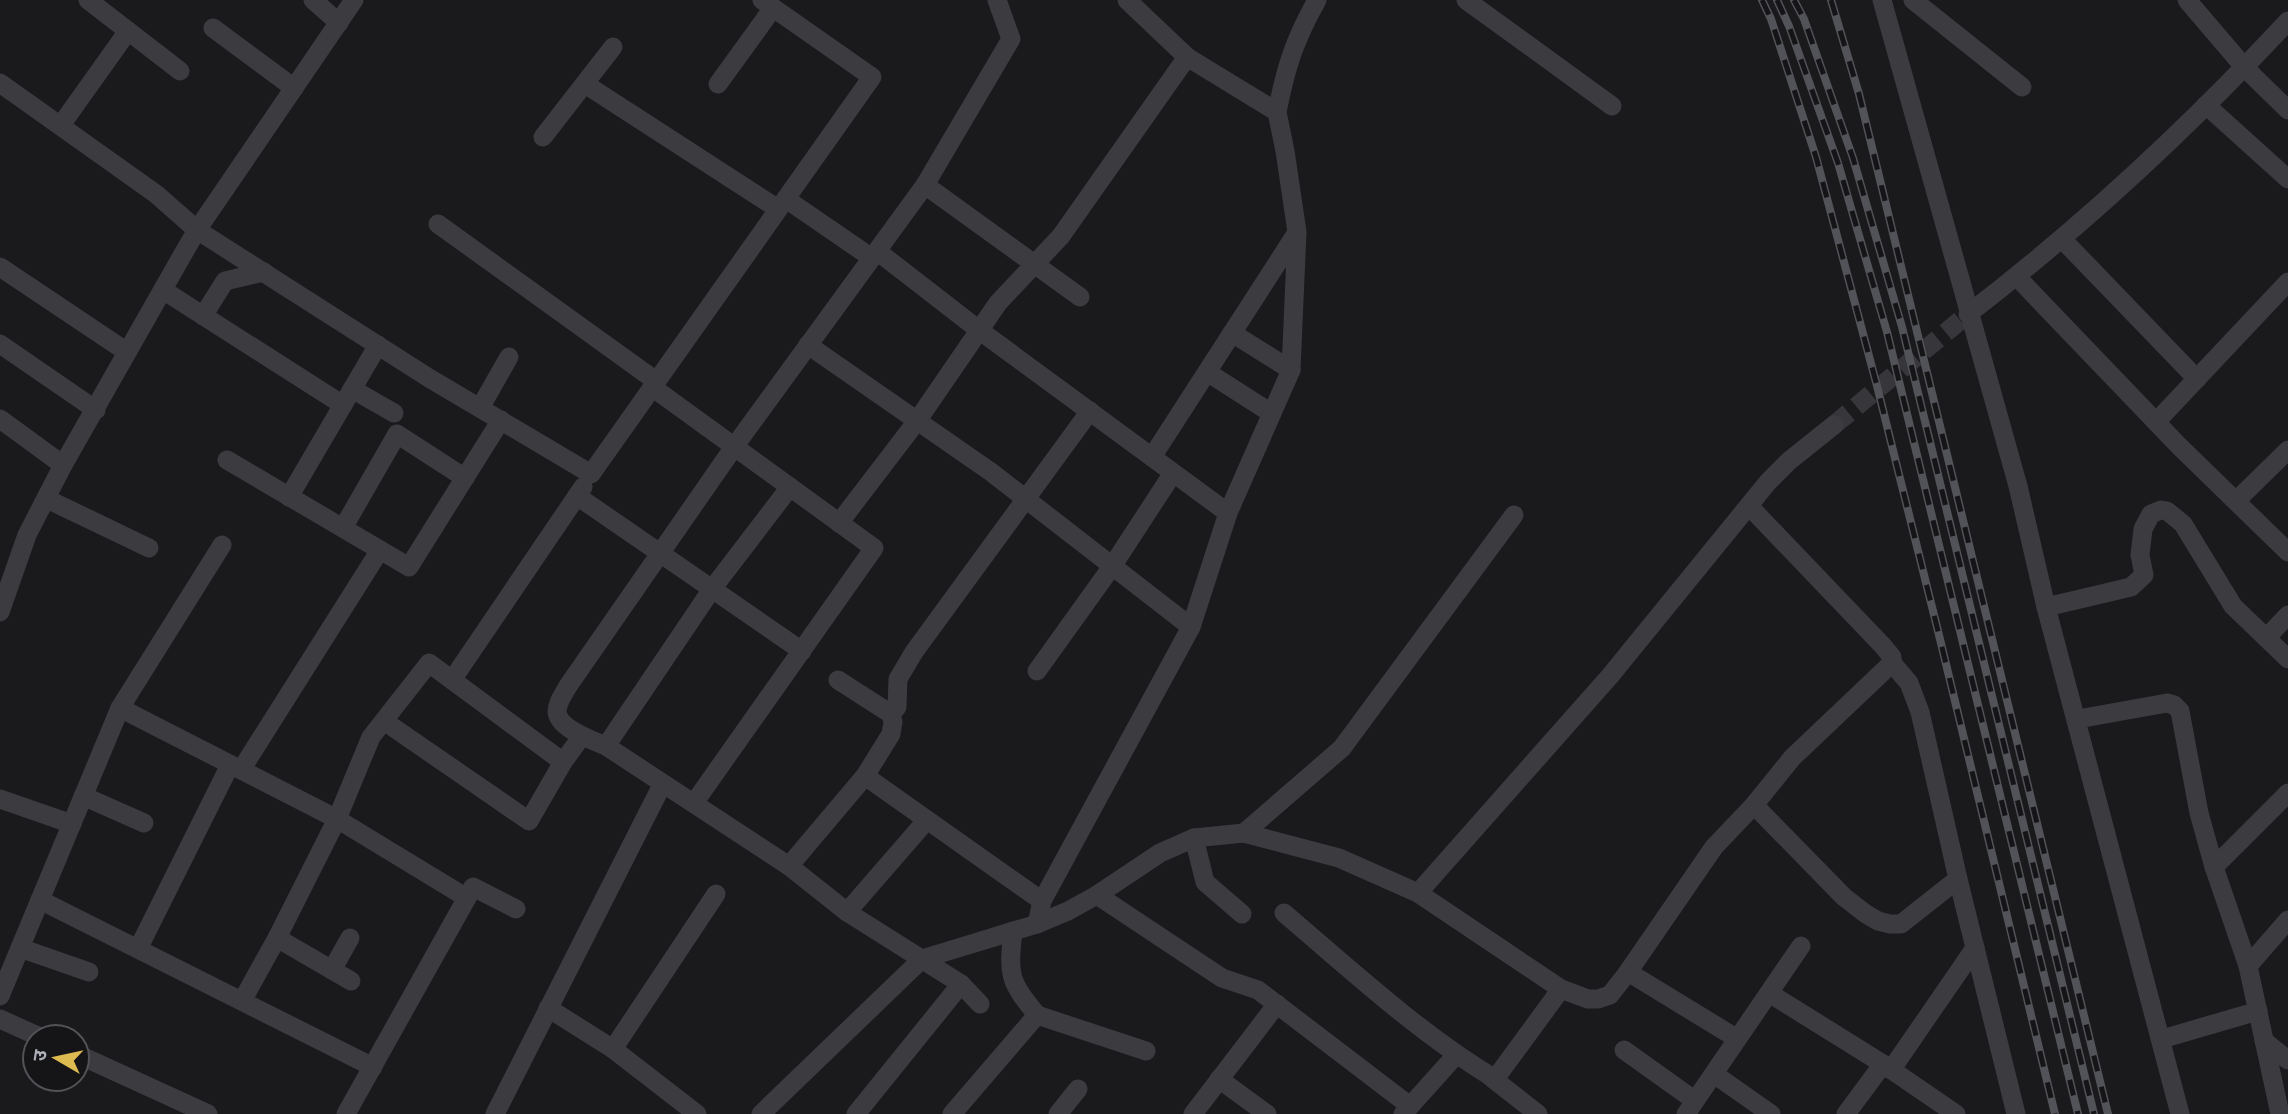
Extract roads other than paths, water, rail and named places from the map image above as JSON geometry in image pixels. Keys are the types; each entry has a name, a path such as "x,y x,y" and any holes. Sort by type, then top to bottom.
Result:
{"street":[{"path":"88,0 180,71"},
{"path":"313,0 339,23"},
{"path":"0,612 27,535 197,230 354,0"},
{"path":"980,1004 961,985 847,912 789,866 606,746 561,723 557,712 559,702 734,447 925,185 1011,39 997,0"},
{"path":"1127,0 1187,57 1277,112"},
{"path":"1037,924 1041,901 1191,627 1228,513 1291,370 1297,232 1277,112 1293,46 1317,0"},
{"path":"1466,0 1612,106"},
{"path":"1882,0 2018,486 2046,607 2078,719 2180,1114"},
{"path":"1888,23 1910,0 2022,87"},
{"path":"2187,0 2245,68 2288,110"},
{"path":"452,680 654,384 872,77 767,4 718,84"},
{"path":"1968,314 2062,239 2245,68 2288,21"},
{"path":"213,28 294,88"},
{"path":"61,125 128,31"},
{"path":"543,137 613,47"},
{"path":"839,523 917,421 998,303 1061,236 1187,57"},
{"path":"0,83 156,194 197,230 378,345 592,474"},
{"path":"585,84 782,204 875,254 1228,513"},
{"path":"2206,105 2288,179"},
{"path":"925,185 1080,297"},
{"path":"438,224 654,384 734,447 874,548 694,803"},
{"path":"1152,457 1297,232"},
{"path":"2062,239 2197,379"},
{"path":"0,267 127,352"},
{"path":"203,316 225,281 264,272"},
{"path":"2017,277 2156,422 2288,552"},
{"path":"2156,422 2288,282"},
{"path":"163,290 203,316 347,397 394,413"},
{"path":"1232,333 1291,370"},
{"path":"0,344 96,410"},
{"path":"289,496 378,345"},
{"path":"808,345 1026,499 1191,627"},
{"path":"480,408 509,357"},
{"path":"1207,372 1271,412"},
{"path":"891,714 897,708 898,679 914,652 1090,411"},
{"path":"0,419 64,465"},
{"path":"227,460 409,567 501,420"},
{"path":"1418,893 1610,676 1789,461 1834,425"},
{"path":"343,528 397,434 465,478"},
{"path":"2236,501 2288,450"},
{"path":"1037,671 1113,565 1173,472"},
{"path":"606,746 712,589 790,487"},
{"path":"577,496 802,651"},
{"path":"47,499 149,548"},
{"path":"1749,506 1883,646 1915,695 2016,1114"},
{"path":"2046,607 2130,587 2144,575 2140,555 2143,529 2151,514 2167,511 2183,524 2233,606 2288,659"},
{"path":"1244,833 1342,748 1514,515"},
{"path":"0,996 120,708 222,545"},
{"path":"138,949 236,767 380,550"},
{"path":"2267,637 2288,615"},
{"path":"242,1001 337,819 371,737 429,663 564,762"},
{"path":"761,1114 922,958 1037,924 1097,895 1160,853 1194,838 1244,833 1339,858 1418,893 1561,989 1588,999 1609,995 1628,972 1714,847 1754,805 1792,758 1892,663"},
{"path":"789,866 865,776 891,734 891,714 838,680"},
{"path":"2078,719 2167,703 2174,705 2180,712 2199,813 2214,867 2248,966 2280,1114"},
{"path":"120,708 337,819 467,898"},
{"path":"384,721 529,821 582,736"},
{"path":"865,776 1041,901"},
{"path":"495,1114 662,785"},
{"path":"2214,867 2288,793"},
{"path":"83,796 144,822"},
{"path":"0,799 72,824"},
{"path":"1754,805 1844,897 1878,921 1901,924 1958,879"},
{"path":"847,912 926,821"},
{"path":"1194,838 1205,882 1242,914"},
{"path":"346,1114 473,887 516,909"},
{"path":"613,1049 716,894"},
{"path":"1097,895 1222,978 1258,989 1407,1110 1456,1055"},
{"path":"40,900 373,1068"},
{"path":"1284,913 1363,981 1456,1055 1492,1078 1538,1114"},
{"path":"2248,966 2288,920"},
{"path":"1013,931 1011,974 1016,989 1037,1015 1146,1051"},
{"path":"277,938 351,981"},
{"path":"332,970 350,938"},
{"path":"1624,1050 1690,1107 1801,946"},
{"path":"20,948 89,972"},
{"path":"1846,1114 1887,1067 1975,948"},
{"path":"1628,972 1736,1038"},
{"path":"856,1114 961,985"},
{"path":"1492,1078 1495,1079 1561,989"},
{"path":"1769,993 1956,1114"},
{"path":"1193,1114 1277,1004"},
{"path":"548,1008 613,1049 697,1114"},
{"path":"2161,1039 2258,1011"},
{"path":"952,1114 1037,1015"},
{"path":"0,1019 21,1028"},
{"path":"2264,1041 2288,1060"},
{"path":"91,1060 208,1114"},
{"path":"1714,1074 1772,1114"},
{"path":"1219,1079 1267,1114"},
{"path":"1058,1114 1077,1089"}],"tunnel":[{"path":"1834,425 1968,314"}],"railway":[{"path":"1762,0 1771,19 1816,157 1877,386 2055,1114"},
{"path":"1777,0 1789,26 1838,163 1887,332 2078,1114"},
{"path":"1794,0 1804,19 1853,158 1902,327 2094,1114"},
{"path":"1831,0 1859,94 2108,1114"}]}
